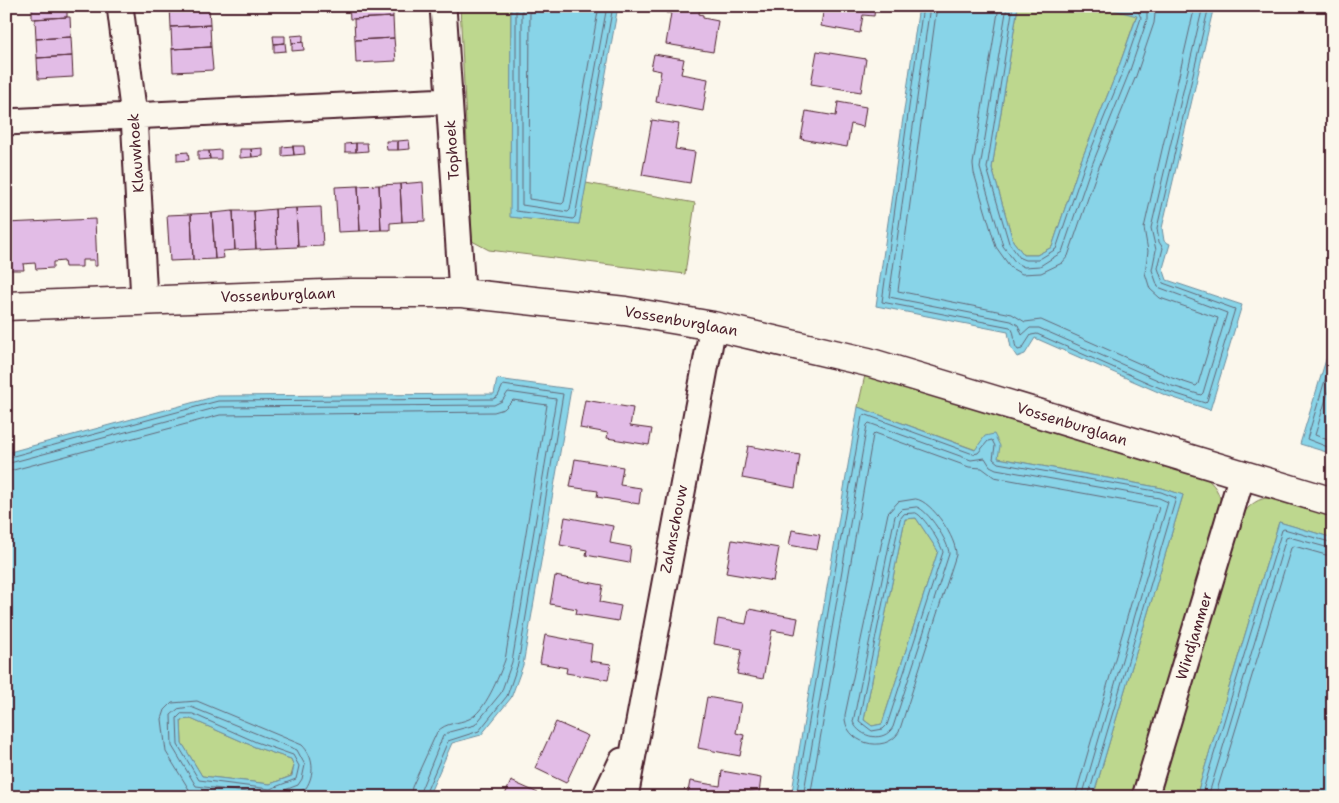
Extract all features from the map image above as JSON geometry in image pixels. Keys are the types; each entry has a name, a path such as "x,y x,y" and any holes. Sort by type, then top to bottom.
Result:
{"street":[{"name":"Klauwhoek","path":"120,6 134,116 144,300"},
{"name":"Tophoek","path":"443,6 462,293"},
{"path":"6,122 448,100"},
{"name":"Vossenburglaan","path":"6,306 350,293 462,293 625,311 713,326 868,362 1333,502"},
{"name":"Zalmschouw","path":"625,797 713,326"},
{"name":"Windjammer","path":"1145,797 1242,475"},
{"name":"Zalmschouw","path":"606,797 636,732"}],"green space":[{"path":"460,6 511,6 511,217 579,224 586,183 695,203 685,274 489,250 472,241"},
{"path":"1018,6 1098,6 1137,15 1118,69 1079,166 1052,247 1037,255 1024,255 1013,241 992,168"},
{"path":"865,375 1203,476 1216,489 1222,506 1135,797 1093,797 1183,495 1162,488 998,458 858,407"},
{"path":"1274,497 1333,515 1333,538 1279,522 1196,797 1156,797 1240,518 1254,503"},
{"path":"916,518 938,551 882,724 872,726 864,720 905,519"},
{"path":"181,719 191,719 255,747 291,759 294,766 291,776 270,784 202,776 182,743"}],"water":[{"path":"511,6 618,6 579,224 510,217"},
{"path":"919,6 1018,6 992,168 1013,241 1024,255 1037,255 1052,247 1079,166 1137,16 1098,6 1214,6 1162,228 1164,241 1170,244 1163,268 1167,280 1242,305 1210,410 1165,395 1035,338 1025,354 1017,357 1011,348 1008,332 876,306"},
{"path":"1333,337 1333,454 1300,444"},
{"path":"497,379 571,389 523,665 511,698 481,735 452,743 428,797 6,797 6,453 217,396 494,394","holes":["191,719 255,747 291,759 294,766 292,776 270,784 202,776 182,743 181,720"]},
{"path":"858,407 975,450 985,436 994,434 1000,446 998,458 1162,488 1183,495 1093,797 791,797","holes":["916,518 938,551 882,724 872,726 864,720 905,519"]},
{"path":"1279,522 1333,538 1333,797 1196,797"}],"building":[{"path":"32,6 67,6 67,17 32,19"},
{"path":"170,6 209,6 210,25 171,27"},
{"path":"349,6 393,6 393,17 350,19"},
{"path":"667,6 700,6 699,14 703,15 703,18 718,21 713,52 666,44 671,13 666,13"},
{"path":"824,6 875,6 874,16 863,15 860,33 821,26"},
{"path":"70,17 71,37 36,39 35,19"},
{"path":"393,17 394,38 355,40 354,19"},
{"path":"210,25 211,47 172,49 171,27"},
{"path":"303,35 303,42 292,43 291,36"},
{"path":"273,36 285,36 285,43 274,44"},
{"path":"71,37 72,56 37,58 36,39"},
{"path":"394,38 396,61 356,63 355,40"},
{"path":"303,42 304,50 292,51 292,43"},
{"path":"285,43 286,51 274,52 274,44"},
{"path":"211,47 213,70 173,72 172,49"},
{"path":"817,51 866,59 861,92 811,84"},
{"path":"654,54 684,59 681,74 708,79 703,111 656,102 661,71 651,69"},
{"path":"72,56 73,77 38,79 37,58"},
{"path":"838,102 866,107 863,127 851,124 847,147 801,139 806,111 836,116"},
{"path":"652,120 679,124 675,149 695,152 690,183 642,175"},
{"path":"409,140 410,149 398,150 398,141"},
{"path":"386,141 398,141 398,150 387,150"},
{"path":"356,143 367,143 368,151 356,152"},
{"path":"356,143 356,152 345,152 345,144"},
{"path":"293,146 304,146 305,154 294,155"},
{"path":"293,146 294,155 282,156 282,147"},
{"path":"263,148 263,156 252,157 251,149"},
{"path":"240,149 251,149 252,157 240,158"},
{"path":"221,150 221,159 210,159 209,151"},
{"path":"198,151 209,151 210,159 198,160"},
{"path":"188,152 189,160 177,161 177,153"},
{"path":"423,182 425,221 402,222 400,184"},
{"path":"400,184 402,222 390,223 390,230 381,230 379,185"},
{"path":"379,185 381,230 360,231 358,186"},
{"path":"358,186 360,231 338,232 335,187"},
{"path":"321,207 323,246 298,247 296,208"},
{"path":"296,208 298,247 277,248 275,209"},
{"path":"275,209 277,248 256,249 254,211"},
{"path":"233,211 235,250 223,251 224,258 215,259 212,213"},
{"path":"233,211 254,211 256,249 235,250"},
{"path":"212,213 215,259 193,260 191,214"},
{"path":"191,214 193,260 170,261 167,215"},
{"path":"95,219 97,266 94,266 94,260 82,260 82,267 65,267 64,261 53,262 53,268 36,269 35,263 23,264 24,270 6,270 6,223"},
{"path":"585,400 633,408 630,426 652,429 649,445 607,438 608,433 580,428"},
{"path":"748,446 800,455 795,488 742,478"},
{"path":"575,459 623,467 620,485 641,488 639,504 597,497 598,491 570,487"},
{"path":"565,517 613,526 610,543 631,547 629,563 586,555 587,550 560,545"},
{"path":"792,530 820,535 817,550 789,545"},
{"path":"732,540 779,548 773,581 726,573"},
{"path":"555,576 603,585 600,602 621,606 618,621 576,614 577,609 550,604"},
{"path":"749,609 798,618 795,634 772,630 763,679 737,674 742,649 714,644 718,619 746,624"},
{"path":"545,635 592,644 590,661 611,664 608,680 566,673 567,668 540,663"},
{"path":"707,697 741,703 736,733 744,735 740,756 698,748"},
{"path":"556,722 588,736 566,783 535,768"},
{"path":"722,771 761,778 759,793 747,791 746,797 687,797 690,781 720,786"},
{"path":"511,781 538,793 537,797 504,797"}]}
